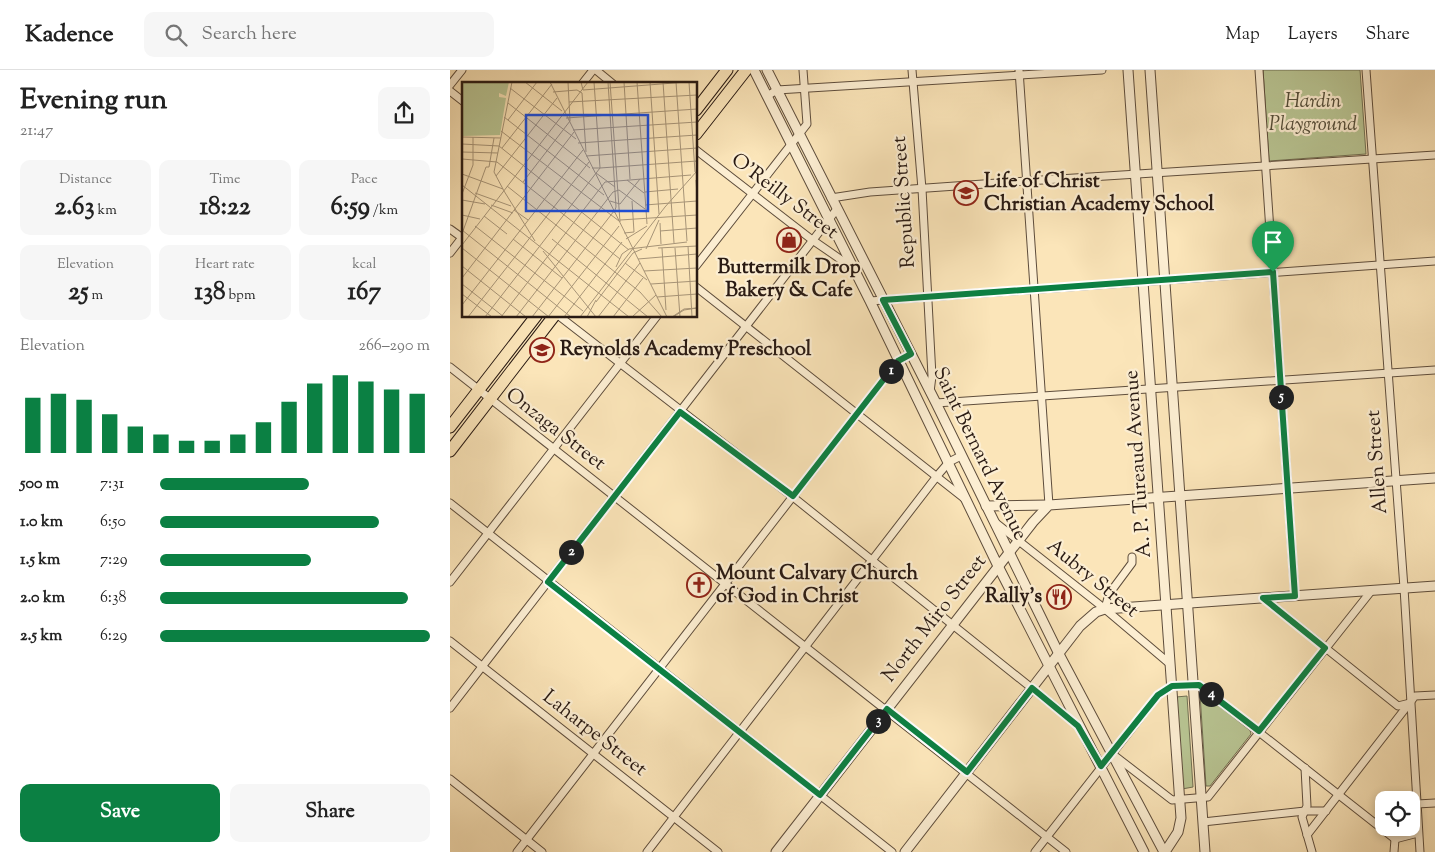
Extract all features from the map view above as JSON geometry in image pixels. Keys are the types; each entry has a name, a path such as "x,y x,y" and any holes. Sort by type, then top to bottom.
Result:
{"main road":[{"path":"698,107 727,70"},
{"path":"698,131 746,70"},
{"path":"718,81 730,90"},
{"path":"450,427 534,318"},
{"path":"450,450 552,318"}],"street":[{"path":"450,85 462,70"},
{"path":"584,82 594,70 610,82"},
{"name":"Saint Bernard Avenue","path":"754,70 969,502 998,566 1144,852"},
{"name":"Saint Bernard Avenue","path":"767,70 936,403 1059,654 1164,852"},
{"path":"698,263 807,124 803,70"},
{"name":"Republic Street","path":"912,70 922,189 932,376 930,392"},
{"path":"767,96 777,90 804,90 1019,73 1102,70"},
{"name":"A. P. Tureaud Avenue","path":"1128,70 1181,818 1178,832 1164,852"},
{"name":"A. P. Tureaud Avenue","path":"1150,70 1204,852"},
{"path":"1260,70 1295,596"},
{"name":"Allen Street","path":"1366,70 1404,588 1416,791"},
{"path":"1019,73 1049,504"},
{"path":"450,91 462,100"},
{"name":"O'Reilly Street","path":"698,152 812,240 852,268"},
{"path":"832,198 1027,181 1435,155"},
{"path":"450,708 837,209"},
{"path":"450,229 462,236"},
{"path":"450,253 462,238"},
{"path":"870,301 1435,261"},
{"path":"698,288 747,325 969,502"},
{"path":"562,318 680,412 793,496 1078,726"},
{"path":"450,582 655,318"},
{"path":"517,852 898,361 911,354"},
{"name":"Onzaga Street","path":"450,366 1066,852"},
{"path":"936,403 1435,370"},
{"path":"647,852 949,462 961,456"},
{"path":"986,506 1180,496 1435,478"},
{"path":"450,503 892,852"},
{"name":"North Miro Street","path":"776,852 1008,553 1049,504"},
{"name":"Aubry Street","path":"993,520 1105,609 1170,664"},
{"path":"1105,609 1109,594 1132,563 1132,557"},
{"path":"905,852 1084,622 1096,612 1105,609 1435,586"},
{"path":"1110,753 1172,800 1208,797 1372,590"},
{"path":"1263,598 1398,706 1410,703"},
{"name":"Laharpe Street","path":"450,641 718,852"},
{"path":"1035,852 1110,753 1158,695 1172,686 1193,685 1199,685 1395,838 1404,836"},
{"path":"1307,835 1415,696 1435,695"},
{"path":"1305,768 1305,811 1302,817 1312,852"},
{"path":"450,779 542,852"},
{"path":"1420,804 1435,803"},
{"path":"1203,822 1305,811 1326,811"},
{"name":"Allen Street","path":"1418,836 1420,852"},
{"path":"1394,852 1395,838"}],"green space":[{"name":"Hardin Playground","path":"1263,70 1360,70 1366,154 1269,161"},
{"path":"1200,694 1204,694 1250,730 1251,734 1210,786 1206,786"},
{"path":"1187,696 1193,787 1182,789 1176,697"}],"place":[{"name":"Life of Christ Christian Academy School","path":"966,193"},
{"name":"Buttermilk Drop Bakery & Cafe","path":"789,240"},
{"name":"Reynolds Academy Preschool","path":"542,350"},
{"name":"Mount Calvary Church of God in Christ","path":"699,585"},
{"name":"Rally's","path":"1059,597"}],"route":[{"path":"1273,272 1295,596 1263,598 1325,648 1259,731 1199,685 1172,686 1158,695 1101,766 1078,726 1032,688 967,772 887,709 820,795 548,582 680,412 793,496 898,361 911,354 883,300 1273,272"}]}
